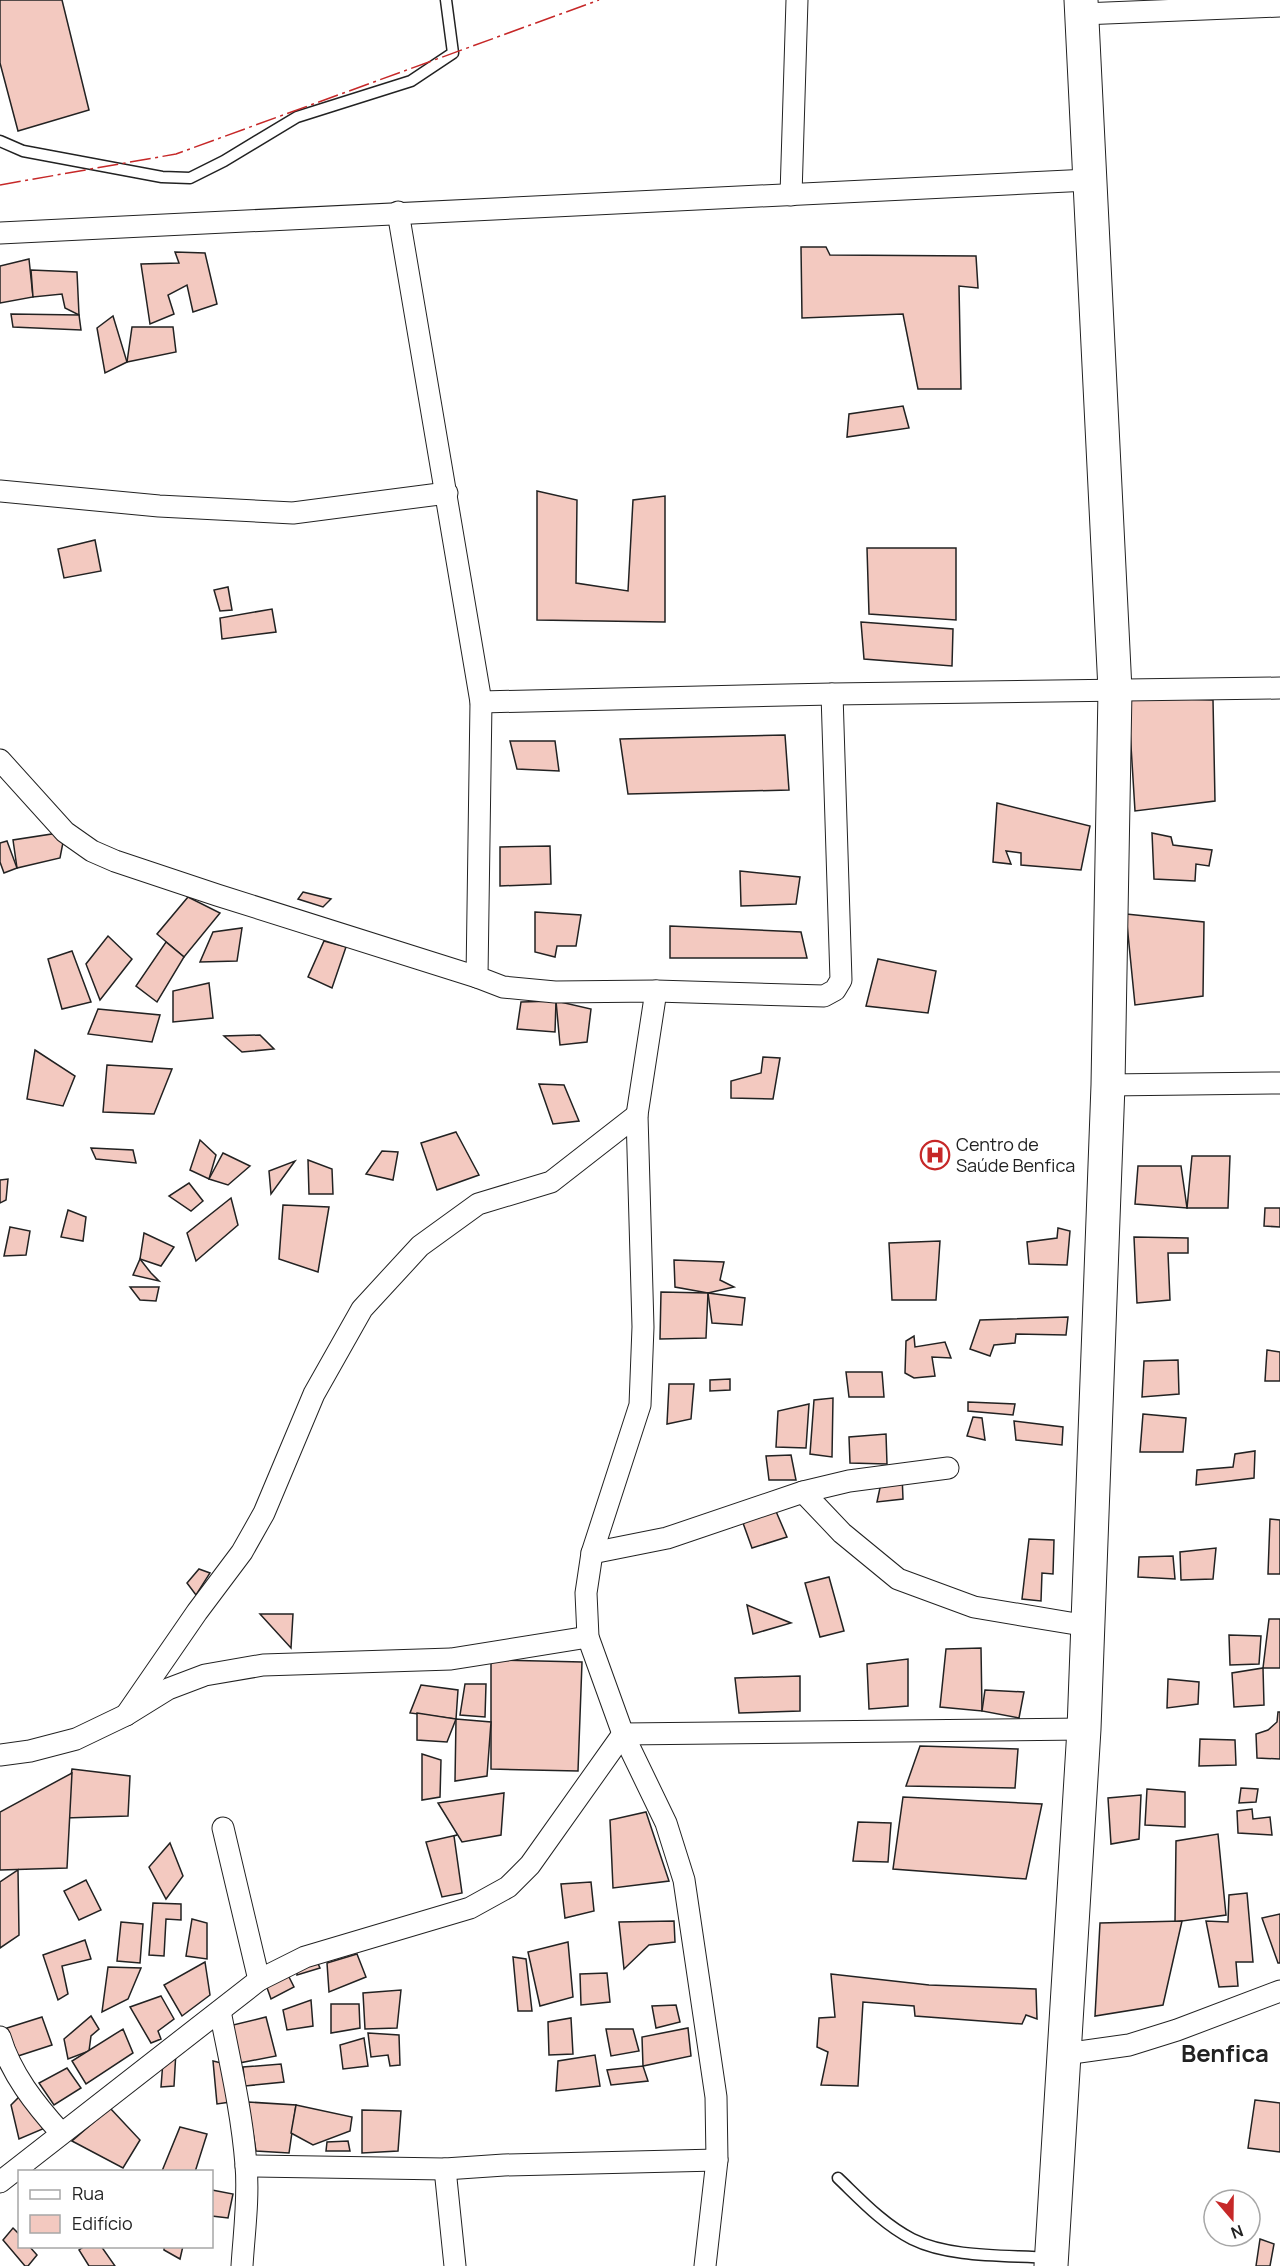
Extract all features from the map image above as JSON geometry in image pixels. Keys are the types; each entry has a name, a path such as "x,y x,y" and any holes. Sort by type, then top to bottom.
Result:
{"main road":[{"path":"1051,2262 1084,1729 1108,1085 1115,690 1082,7"}],"street":[{"path":"792,195 797,0"},
{"path":"1082,7 1280,6"},
{"path":"0,233 1089,180"},
{"path":"398,212 481,702 477,976"},
{"path":"0,491 159,506 293,513 447,494"},
{"path":"481,702 832,694 1280,688"},
{"path":"0,760 64,832 92,851 217,896 477,976 503,987 555,993 656,991 824,996 835,990 841,980 832,694"},
{"path":"656,991 637,1115 644,1327 640,1405 592,1553 586,1593 588,1636 623,1734 666,1823 684,1880 716,2097 717,2160 705,2266"},
{"path":"1108,1085 1280,1083"},
{"path":"126,1715 197,1612 242,1552 264,1513 314,1394 362,1310 420,1246 478,1204 550,1182 637,1115"},
{"path":"592,1553 667,1538 803,1492 849,1481 948,1468"},
{"path":"803,1492 842,1533 898,1579 974,1607 1088,1626"},
{"path":"0,1755 30,1751 76,1739 126,1715 168,1689 216,1672 263,1665 451,1659 588,1636"},
{"path":"623,1734 1084,1729"},
{"path":"0,2182 259,1980 306,1957 470,1908 508,1887 530,1866 623,1734"},
{"path":"223,1828 259,1980"},
{"path":"1065,2054 1128,2045 1177,2030 1280,1991"},
{"path":"220,2011 234,2080 246,2166 242,2266"},
{"path":"0,2037 6,2056 33,2101 61,2133"},
{"path":"246,2166 444,2169 504,2165 717,2160"},
{"path":"444,2169 455,2266"}],"lane":[{"path":"0,141 35,153 162,177 190,178 224,161 297,117 411,81 453,53 446,0"},
{"path":"838,2178 876,2215 913,2239 947,2251 1051,2262"}],"building":[{"path":"0,0 62,0 89,110 18,131 0,63"},
{"path":"801,247 826,247 830,255 976,256 978,288 959,286 961,389 918,389 903,314 802,318"},
{"path":"175,252 205,253 217,304 193,312 187,285 168,295 174,314 150,324 141,264 179,263"},
{"path":"29,259 33,297 0,303 0,266"},
{"path":"31,270 77,272 79,315 65,308 62,294 33,297"},
{"path":"11,314 79,315 81,330 13,327"},
{"path":"113,316 127,362 105,373 97,328"},
{"path":"132,327 173,327 176,352 127,362"},
{"path":"903,406 909,428 847,437 849,414"},
{"path":"537,491 577,500 576,583 628,591 633,500 665,496 665,622 537,620"},
{"path":"95,540 101,571 64,578 58,549"},
{"path":"867,548 956,548 956,620 869,614"},
{"path":"228,587 232,610 220,611 214,590"},
{"path":"272,609 276,632 222,639 220,618"},
{"path":"861,622 953,629 952,666 864,659"},
{"path":"1128,697 1213,700 1215,801 1135,811"},
{"path":"785,735 789,790 628,794 620,739"},
{"path":"510,741 555,741 559,771 517,769"},
{"path":"997,803 1090,826 1081,870 1021,865 1021,853 1006,851 1011,864 993,862"},
{"path":"65,832 60,858 17,868 13,840"},
{"path":"1152,833 1171,837 1173,845 1212,850 1209,866 1196,864 1195,881 1154,879"},
{"path":"7,841 17,868 4,873 0,862 0,843"},
{"path":"550,846 551,884 500,886 500,847"},
{"path":"740,871 800,877 796,904 741,906"},
{"path":"303,892 331,899 323,907 298,899"},
{"path":"188,897 220,913 184,957 157,934"},
{"path":"535,912 581,915 576,946 557,946 555,957 535,952"},
{"path":"1126,914 1204,922 1203,996 1135,1005"},
{"path":"670,926 801,932 807,958 670,958"},
{"path":"242,928 237,961 200,962 213,932"},
{"path":"108,936 132,959 100,1000 86,964"},
{"path":"324,941 346,947 332,988 308,977"},
{"path":"166,942 184,957 157,1002 136,986"},
{"path":"72,951 91,1002 62,1009 48,959"},
{"path":"878,959 936,971 928,1013 866,1006"},
{"path":"209,983 213,1018 173,1022 173,991"},
{"path":"556,1001 555,1032 517,1029 521,1002"},
{"path":"556,1001 591,1009 587,1042 560,1045"},
{"path":"98,1009 160,1015 152,1042 88,1034"},
{"path":"260,1035 274,1049 242,1052 224,1036"},
{"path":"35,1050 75,1076 63,1106 27,1099"},
{"path":"763,1057 780,1058 773,1099 731,1098 731,1081 761,1073"},
{"path":"107,1065 172,1069 154,1114 103,1112"},
{"path":"539,1084 564,1085 579,1121 553,1124"},
{"path":"456,1132 479,1175 437,1190 421,1143"},
{"path":"200,1140 216,1155 209,1179 190,1170"},
{"path":"91,1148 133,1150 136,1163 96,1159"},
{"path":"382,1151 398,1152 393,1180 366,1174"},
{"path":"223,1153 250,1166 228,1185 209,1179"},
{"path":"1192,1156 1230,1156 1228,1208 1187,1208"},
{"path":"308,1160 332,1169 333,1194 309,1194"},
{"path":"295,1161 271,1194 269,1171"},
{"path":"1138,1166 1181,1166 1187,1208 1135,1204"},
{"path":"8,1179 6,1200 0,1203 0,1180"},
{"path":"189,1183 203,1201 191,1211 169,1196"},
{"path":"231,1198 238,1225 196,1261 187,1233"},
{"path":"283,1205 329,1207 318,1272 279,1259"},
{"path":"1265,1208 1280,1208 1280,1227 1264,1226"},
{"path":"68,1210 86,1217 83,1241 61,1237"},
{"path":"10,1227 30,1231 26,1255 4,1256"},
{"path":"1058,1228 1070,1231 1067,1265 1029,1264 1027,1242 1057,1238"},
{"path":"144,1233 174,1247 161,1266 140,1259"},
{"path":"1134,1237 1188,1238 1188,1253 1168,1253 1170,1300 1137,1303"},
{"path":"940,1241 936,1300 892,1300 889,1243"},
{"path":"140,1259 151,1273 159,1281 133,1275"},
{"path":"674,1260 724,1262 720,1280 734,1287 708,1293 675,1287"},
{"path":"130,1287 159,1287 156,1301 140,1300"},
{"path":"661,1292 708,1293 706,1338 660,1339"},
{"path":"708,1293 745,1298 742,1325 712,1323"},
{"path":"1068,1317 1066,1335 1016,1334 1015,1343 994,1345 990,1356 970,1349 980,1320"},
{"path":"914,1336 915,1347 945,1342 951,1358 932,1357 935,1376 914,1378 905,1373 906,1341"},
{"path":"1267,1350 1280,1352 1280,1381 1265,1381"},
{"path":"1178,1360 1179,1394 1142,1397 1144,1361"},
{"path":"846,1372 882,1372 884,1397 849,1397"},
{"path":"730,1379 730,1390 710,1391 710,1380"},
{"path":"669,1384 694,1384 691,1419 667,1424"},
{"path":"833,1398 832,1457 810,1454 814,1400"},
{"path":"968,1402 1015,1404 1013,1415 968,1411"},
{"path":"809,1404 806,1448 776,1447 778,1411"},
{"path":"1143,1414 1186,1418 1183,1452 1140,1452"},
{"path":"973,1417 982,1418 985,1440 967,1436"},
{"path":"1014,1421 1063,1427 1062,1445 1016,1440"},
{"path":"886,1434 887,1464 850,1463 849,1437"},
{"path":"1255,1451 1254,1478 1196,1485 1197,1470 1233,1467 1235,1454"},
{"path":"791,1455 796,1480 769,1480 766,1456"},
{"path":"902,1474 903,1499 877,1502 881,1483"},
{"path":"775,1509 787,1537 752,1548 743,1523"},
{"path":"1270,1519 1280,1520 1280,1574 1268,1574"},
{"path":"1029,1539 1054,1540 1053,1574 1042,1573 1041,1601 1022,1599"},
{"path":"1216,1548 1213,1579 1181,1580 1180,1552"},
{"path":"1173,1556 1175,1579 1138,1577 1139,1557"},
{"path":"199,1569 210,1573 196,1595 187,1583"},
{"path":"829,1577 844,1631 820,1637 805,1583"},
{"path":"747,1605 791,1623 753,1634"},
{"path":"260,1614 293,1614 291,1648"},
{"path":"1269,1619 1280,1619 1280,1668 1263,1668"},
{"path":"1229,1635 1261,1636 1259,1664 1230,1665"},
{"path":"981,1648 982,1711 940,1707 946,1649"},
{"path":"908,1659 908,1706 869,1709 867,1664"},
{"path":"491,1660 582,1662 578,1771 491,1769"},
{"path":"1263,1668 1264,1705 1234,1707 1232,1673"},
{"path":"800,1676 800,1711 739,1713 735,1678"},
{"path":"1168,1679 1199,1682 1198,1704 1167,1708"},
{"path":"465,1684 486,1684 485,1717 460,1715"},
{"path":"421,1685 458,1690 456,1719 410,1713"},
{"path":"985,1690 1024,1692 1019,1718 982,1711"},
{"path":"1278,1712 1280,1712 1280,1759 1257,1758 1256,1734 1268,1730 1277,1722"},
{"path":"417,1713 456,1719 447,1742 417,1740"},
{"path":"456,1719 491,1722 487,1776 455,1781"},
{"path":"1200,1739 1235,1740 1236,1765 1199,1766"},
{"path":"920,1746 1018,1749 1015,1788 906,1786"},
{"path":"422,1754 441,1760 440,1797 422,1800"},
{"path":"72,1769 130,1776 128,1816 65,1818"},
{"path":"72,1773 67,1868 0,1870 0,1812"},
{"path":"1241,1788 1258,1789 1256,1802 1239,1803"},
{"path":"1147,1789 1185,1792 1185,1827 1145,1825"},
{"path":"504,1793 501,1835 462,1842 438,1803"},
{"path":"1141,1795 1139,1839 1111,1844 1108,1798"},
{"path":"903,1797 1042,1804 1026,1879 893,1869"},
{"path":"1252,1809 1253,1819 1270,1817 1272,1835 1238,1833 1237,1811"},
{"path":"646,1812 669,1881 613,1888 610,1820"},
{"path":"858,1822 891,1823 888,1862 853,1861"},
{"path":"1218,1834 1226,1915 1175,1922 1176,1841"},
{"path":"457,1835 454,1836 462,1893 442,1897 426,1842"},
{"path":"170,1843 183,1876 166,1899 149,1867"},
{"path":"18,1870 19,1935 0,1948 0,1882"},
{"path":"86,1880 101,1910 79,1920 64,1891"},
{"path":"591,1882 594,1911 565,1918 561,1884"},
{"path":"1247,1893 1253,1962 1236,1962 1238,1986 1219,1987 1206,1921 1228,1922 1229,1895"},
{"path":"153,1903 181,1904 181,1920 166,1919 164,1956 149,1955"},
{"path":"1280,1914 1280,1963 1278,1963 1262,1918"},
{"path":"192,1919 207,1923 207,1959 186,1956"},
{"path":"674,1921 675,1942 649,1945 624,1969 619,1922"},
{"path":"1182,1921 1163,2005 1095,2016 1100,1923"},
{"path":"121,1922 143,1924 140,1963 117,1961"},
{"path":"85,1940 91,1959 62,1966 68,1994 58,2000 43,1955"},
{"path":"568,1942 573,1997 540,2006 528,1952"},
{"path":"357,1954 366,1977 329,1992 327,1963"},
{"path":"513,1957 526,1959 532,2011 518,2011"},
{"path":"316,1959 320,1968 297,1975 297,1968"},
{"path":"205,1962 210,1995 182,2016 164,1985"},
{"path":"108,1967 141,1968 128,1999 102,2012"},
{"path":"286,1971 294,1987 271,1999 265,1982"},
{"path":"607,1973 610,2002 581,2005 580,1974"},
{"path":"831,1974 929,1985 1036,1989 1037,2019 1026,2015 1022,2024 915,2016 914,2006 863,2002 858,2086 821,2085 828,2052 817,2047 819,2018 835,2017"},
{"path":"401,1990 397,2028 365,2029 363,1993"},
{"path":"161,1996 174,2019 158,2031 161,2039 151,2043 130,2007"},
{"path":"311,2000 313,2026 287,2030 283,2010"},
{"path":"331,2004 359,2004 360,2028 331,2033"},
{"path":"676,2005 680,2022 656,2028 652,2006"},
{"path":"91,2016 99,2029 91,2036 89,2051 68,2059 64,2039"},
{"path":"42,2017 52,2045 18,2056 7,2028"},
{"path":"266,2017 276,2056 239,2063 233,2025"},
{"path":"571,2018 573,2054 549,2055 548,2022"},
{"path":"688,2028 691,2056 643,2066 642,2037"},
{"path":"123,2029 133,2053 86,2084 72,2061"},
{"path":"606,2029 633,2029 639,2051 611,2056"},
{"path":"368,2033 399,2035 400,2065 390,2066 388,2055 371,2057"},
{"path":"364,2038 368,2066 343,2069 340,2045"},
{"path":"176,2051 174,2086 161,2087 163,2061"},
{"path":"595,2055 600,2086 556,2091 558,2061"},
{"path":"213,2061 226,2064 230,2102 217,2104"},
{"path":"281,2064 284,2082 245,2086 243,2067"},
{"path":"643,2066 648,2081 611,2085 607,2070"},
{"path":"67,2068 81,2088 54,2105 39,2083"},
{"path":"21,2095 45,2128 19,2139 11,2105"},
{"path":"1255,2100 1280,2103 1280,2152 1248,2148"},
{"path":"248,2102 296,2105 289,2153 256,2151"},
{"path":"296,2105 352,2117 350,2131 313,2145 291,2133"},
{"path":"110,2108 140,2140 123,2168 72,2141"},
{"path":"362,2110 401,2111 398,2151 362,2153"},
{"path":"180,2127 207,2134 196,2170 162,2170"},
{"path":"348,2141 350,2151 326,2151 327,2142"},
{"path":"213,2190 233,2194 228,2218 213,2216"},
{"path":"13,2228 18,2233 18,2248 31,2248 37,2255 28,2266 25,2266 3,2240"},
{"path":"1262,2240 1274,2244 1270,2266 1256,2266 1259,2248 1262,2248"},
{"path":"102,2248 115,2266 89,2266 79,2250"},
{"path":"164,2248 183,2248 180,2259"}],"power":[{"path":"0,185 176,154 599,0"}],"place":[{"name":"Centro de Saúde Benfica","path":"935,1155"}],"district":[{"name":"Benfica","path":"1225,2054"}]}
